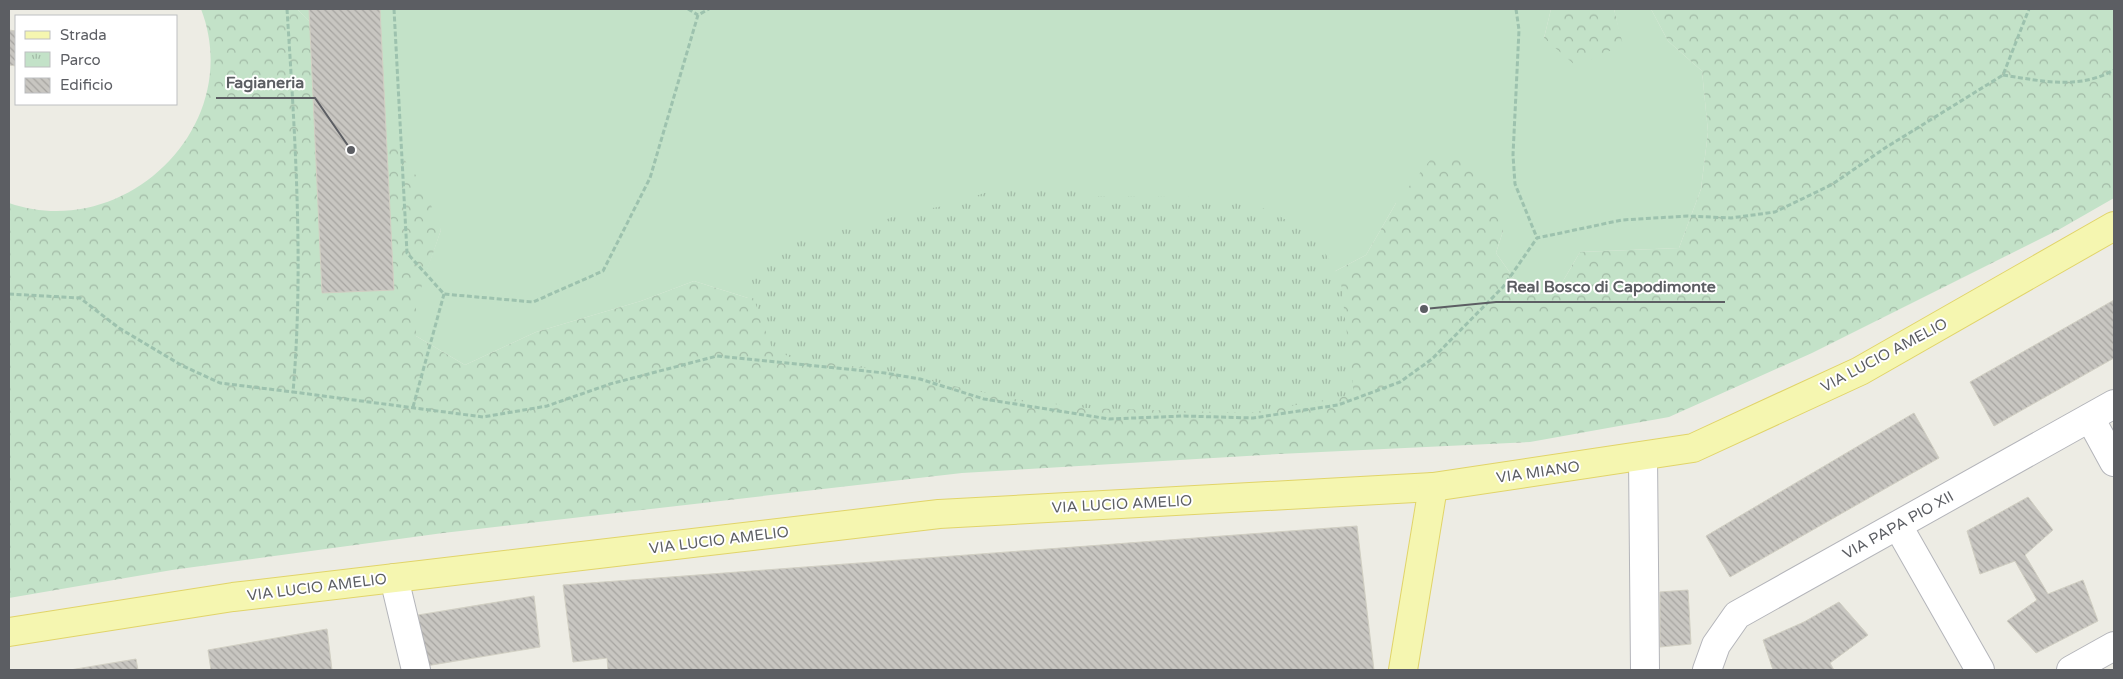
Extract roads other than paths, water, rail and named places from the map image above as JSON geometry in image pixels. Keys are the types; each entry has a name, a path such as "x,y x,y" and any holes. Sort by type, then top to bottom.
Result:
{"main road":[{"name":"VIA LUCIO AMELIO","path":"1643,456 1693,448 1860,371 2114,226"},
{"name":"VIA MIANO","path":"1433,487 1643,456"},
{"name":"VIA LUCIO AMELIO","path":"9,632 233,597 939,514 1433,487"},
{"path":"1403,670 1433,487"}],"street":[{"name":"VIA PAPA PIO XII","path":"1707,670 1716,645 1737,615 2114,404"},
{"path":"2090,418 2114,462"},
{"path":"1643,456 1645,670"},
{"path":"1898,526 1980,670"},
{"path":"394,578 416,670"},
{"path":"2071,670 2114,646"}],"place":[{"name":"Fagianeria","path":"351,150"},
{"name":"Real Bosco di Capodimonte","path":"1424,309"}]}
